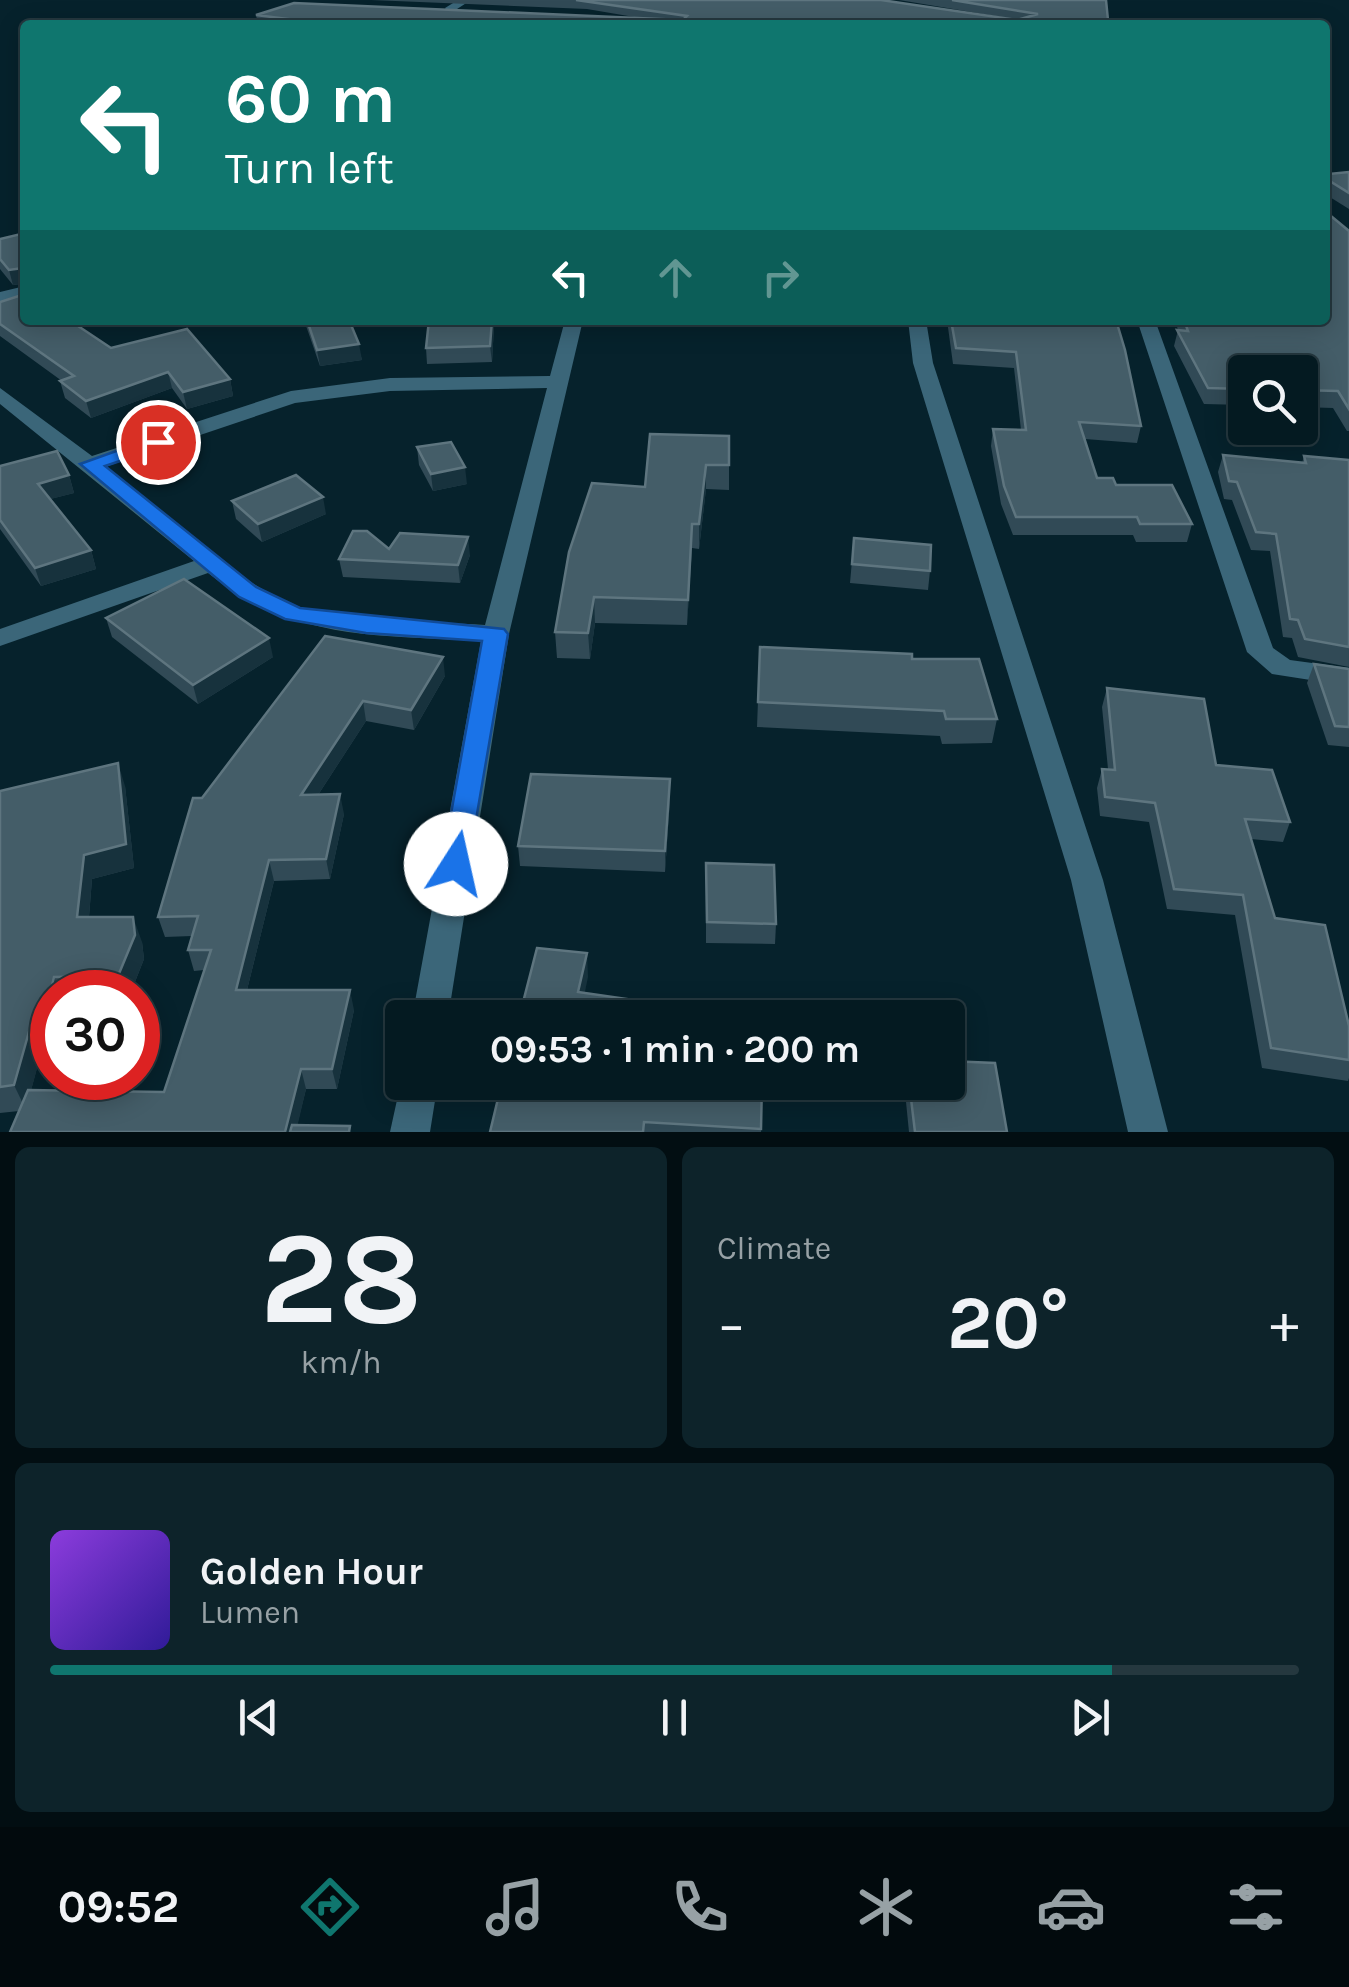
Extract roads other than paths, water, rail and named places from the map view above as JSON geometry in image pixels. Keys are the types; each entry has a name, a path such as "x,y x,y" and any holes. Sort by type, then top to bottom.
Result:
{"street":[{"path":"448,13 468,7"},
{"path":"433,1000 496,634 573,325"},
{"path":"918,325 923,363 1087,880 1148,1132"},
{"path":"1148,325 1261,652 1282,668 1349,677"},
{"path":"90,464 291,397 325,390 397,383 558,382"},
{"path":"0,394 248,592 294,614 366,626 496,634"},
{"path":"0,638 212,563"},
{"path":"410,1132 416,1100"}]}
